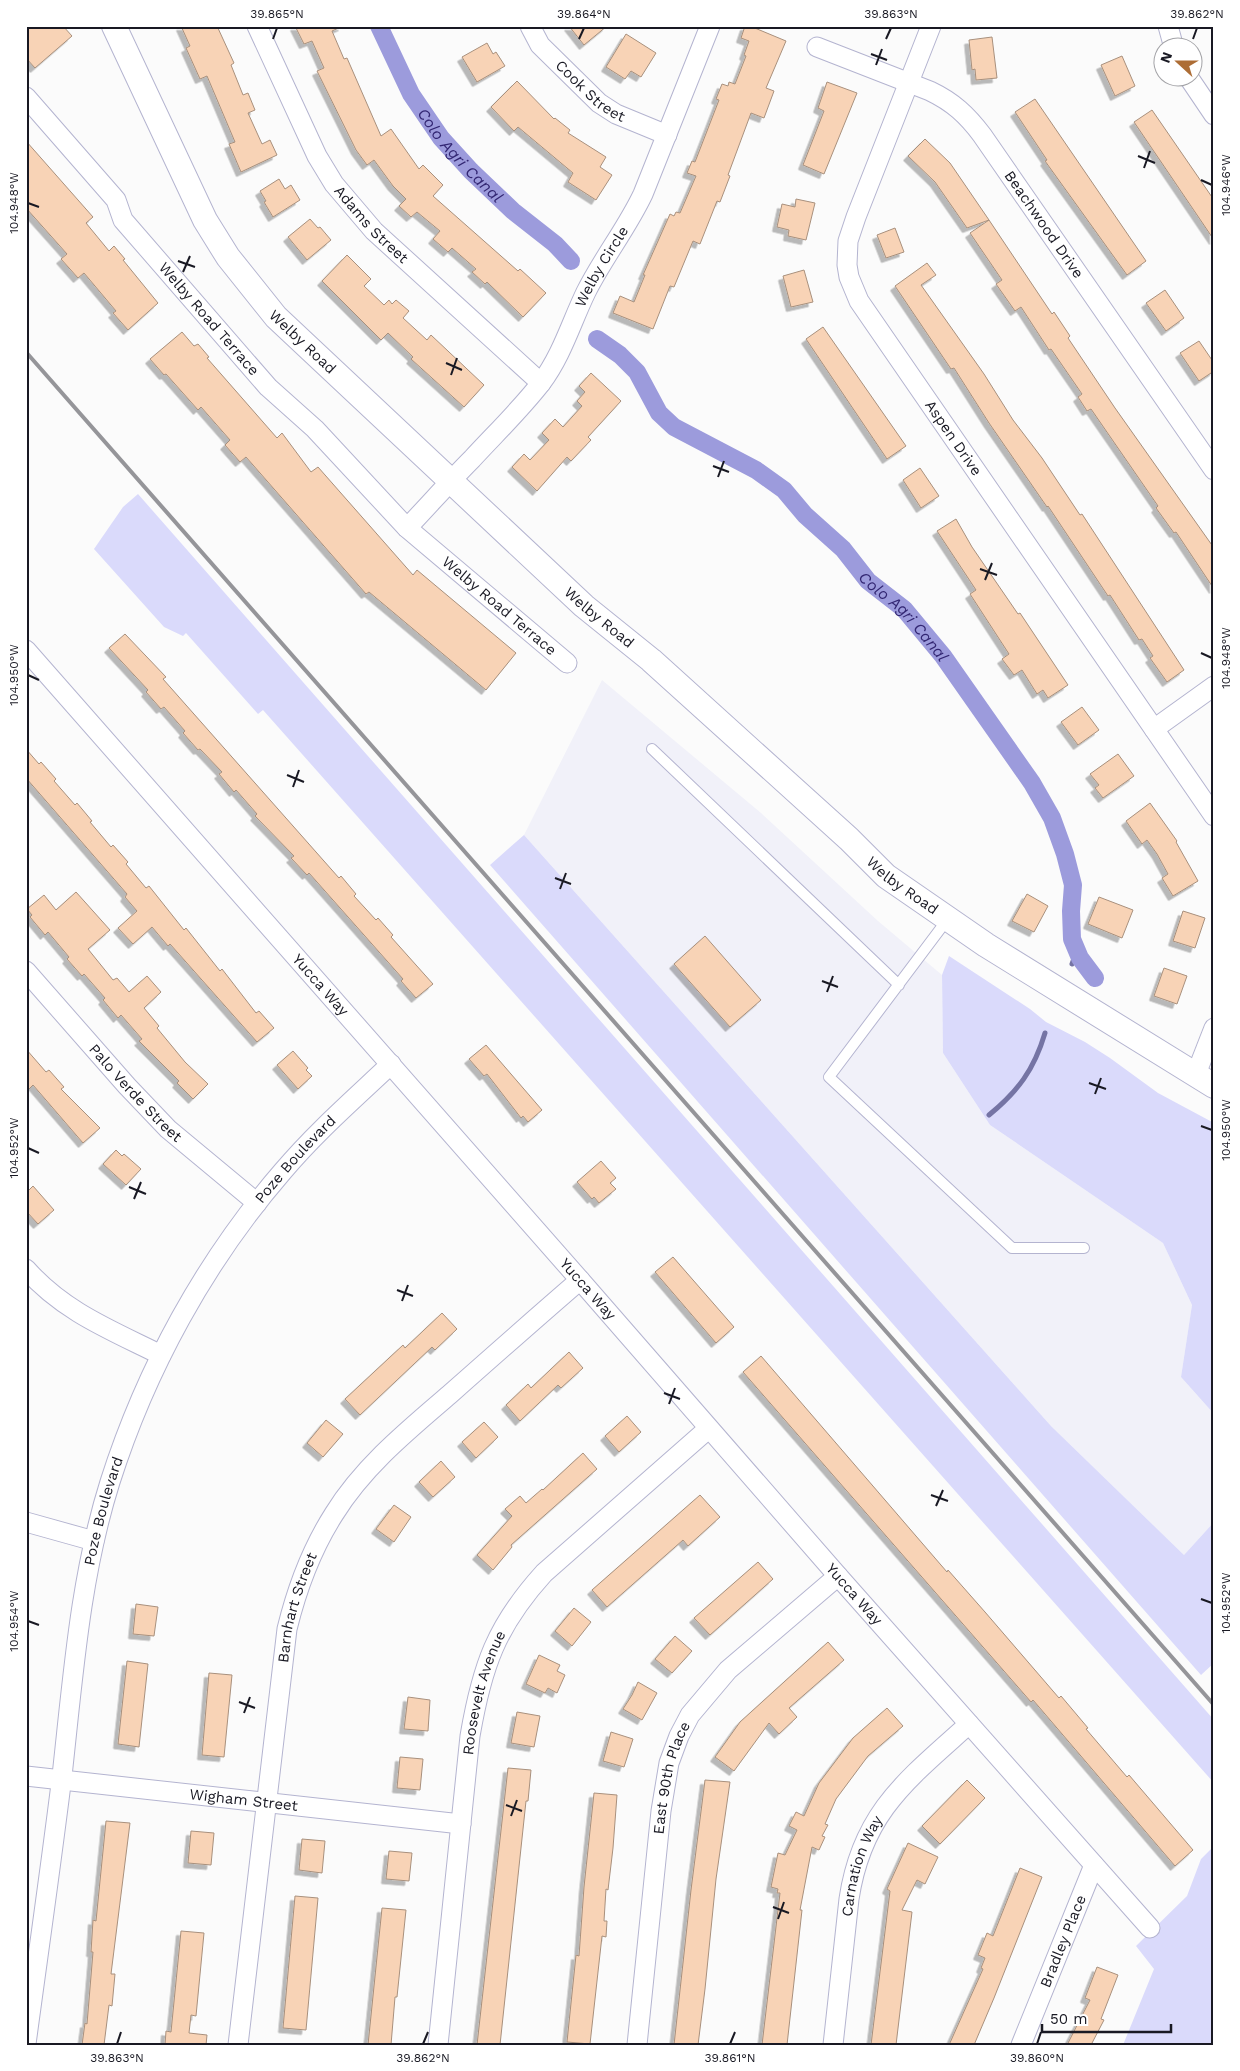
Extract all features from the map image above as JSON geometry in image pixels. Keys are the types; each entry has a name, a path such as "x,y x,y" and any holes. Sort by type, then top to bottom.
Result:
{"street":[{"name":"Welby Road","path":"114,26 196,203 228,257 276,317 584,606 652,660 849,839 886,876 947,920 1205,1080"},
{"name":"Adams Street","path":"257,26 317,156 334,184 374,231 540,383"},
{"name":"Cook Street","path":"530,26 540,45 599,103 616,114 667,135"},
{"name":"Welby Circle","path":"451,480 514,415 540,383 564,346 585,294 607,252 637,207 710,26"},
{"name":"Aspen Drive","path":"931,26 856,216 848,241 847,265 853,289 859,301 1214,816"},
{"name":"Beachwood Drive","path":"817,47 947,99 970,120 1214,470"},
{"path":"1196,88 1214,115"},
{"name":"Welby Road Terrace","path":"26,98 116,200 123,220 268,387 315,430 407,528 566,663"},
{"path":"407,528 451,480"},
{"name":"Yucca Way","path":"26,650 391,1064 708,1429 1150,1928"},
{"path":"1154,729 1214,686"},
{"name":"Palo Verde Street","path":"26,972 127,1086 168,1129 257,1203"},
{"path":"1205,1080 1214,1028"},
{"name":"Poze Boulevard","path":"26,2044 61,1781 79,1617 94,1541 109,1483 129,1426 161,1355 201,1284 257,1203 283,1171 327,1124 391,1064"},
{"path":"26,1269 47,1291 81,1316 161,1355"},
{"name":"Barnhart Street","path":"238,2045 287,1629 300,1583 310,1557 334,1514 366,1471 389,1448 580,1280"},
{"name":"Roosevelt Avenue","path":"438,2045 470,1736 477,1692 486,1664 510,1615 522,1597 544,1573 708,1429"},
{"path":"26,1522 94,1541"},
{"name":"East 90th Place","path":"636,2045 662,1802 670,1763 679,1736 696,1708 728,1670 838,1576"},
{"name":"Carnation Way","path":"833,2045 849,1899 852,1878 859,1853 871,1827 885,1805 914,1773 969,1724"},
{"name":"Wigham Street","path":"26,1776 461,1824"},
{"name":"Bradley Place","path":"1021,2045 1094,1865"}],"lane":[{"path":"652,749 899,985"},
{"path":"947,920 829,1077 1012,1248 1084,1248"}],"shaded area":[{"path":"138,494 1214,1720 1214,1783 263,710 258,714 186,633 183,636 164,627 94,549 123,507"},
{"path":"602,680 761,813 878,921 942,975 943,1053 990,1125 1163,1243 1192,1305 1181,1377 1214,1414 1214,1522 1184,1555 1051,1426 524,835"},
{"path":"524,835 1051,1426 1184,1555 1214,1522 1214,1663 1201,1675 490,865"},
{"path":"949,956 1030,1009 1046,1022 1085,1042 1110,1058 1158,1093 1214,1123 1214,1414 1181,1377 1192,1305 1163,1243 990,1125 943,1053 942,975"},
{"path":"1214,1846 1214,2045 1123,2045 1154,1969 1136,1946 1187,1896 1201,1859"}],"building":[{"path":"26,26 63,26 72,36 35,68 26,58"},
{"path":"181,26 217,26 234,63 231,65 243,95 248,93 255,110 248,113 262,144 270,140 277,155 241,172 229,144 235,142 207,76 200,79 186,48 190,46"},
{"path":"295,26 343,26 332,31 344,59 347,58 381,136 391,129 419,169 423,165 443,185 433,196 518,271 520,269 546,293 523,317 487,282 485,284 472,272 476,269 452,248 448,252 433,239 440,231 417,212 411,217 399,206 406,199 393,186 374,160 367,165 356,150 317,71 324,68 312,41 304,44"},
{"path":"569,26 607,26 584,45"},
{"path":"745,26 750,26 786,41 766,88 774,91 764,118 751,113 720,202 717,201 700,244 693,241 674,287 670,286 653,329 613,313 620,296 634,302 645,275 643,275 670,214 674,216 676,212 680,213 696,176 687,173 692,161 695,162 719,100 716,99 722,84 728,86 729,82 735,84 746,56 744,55 749,41 741,38"},
{"path":"626,34 656,53 641,77 631,71 625,79 606,67"},
{"path":"992,37 997,78 976,80 975,69 972,70 969,40"},
{"path":"487,43 493,54 496,52 505,66 477,82 462,57"},
{"path":"1122,56 1135,86 1115,96 1101,65"},
{"path":"517,81 554,119 570,130 568,133 606,157 600,167 612,175 596,200 568,182 573,173 518,127 514,131 491,107"},
{"path":"827,82 857,93 824,174 803,165 824,111 818,108"},
{"path":"1035,99 1146,261 1127,275 1045,161 1047,160 1015,112"},
{"path":"1152,110 1214,200 1214,240 1134,122"},
{"path":"925,139 950,163 989,220 967,228 935,182 908,156"},
{"path":"26,141 93,217 86,223 109,251 114,246 158,303 128,330 113,313 116,311 84,273 78,278 61,259 67,254 26,208"},
{"path":"279,179 285,189 291,185 300,200 273,217 260,191"},
{"path":"796,199 815,203 806,240 788,236 789,230 777,227 782,204 795,207"},
{"path":"310,219 331,240 307,260 288,237"},
{"path":"989,220 1052,314 1054,312 1070,336 1068,338 1115,408 1214,548 1214,589 1176,532 1174,533 1156,508 1158,506 1091,409 1087,411 1078,397 1082,394 1051,349 1049,350 1021,307 1015,311 996,284 1002,280 970,233"},
{"path":"895,228 904,252 886,258 877,235"},
{"path":"347,255 371,279 364,286 384,305 389,300 392,304 396,300 409,311 403,318 427,340 431,335 484,385 464,407 411,359 413,357 388,333 381,340 322,281"},
{"path":"927,263 936,275 921,285 984,374 1013,420 1042,458 1080,515 1082,514 1184,670 1167,682 1150,658 1153,656 1142,639 1139,640 1110,595 1108,596 1048,506 989,423 954,368 951,369 895,286"},
{"path":"804,270 813,302 791,307 783,276"},
{"path":"1165,290 1184,318 1166,331 1146,303"},
{"path":"823,327 906,446 887,459 806,339"},
{"path":"182,332 194,346 198,344 209,357 207,358 277,438 282,433 311,472 318,467 413,575 417,570 516,653 486,690 369,592 366,594 246,457 240,462 225,445 230,440 201,407 198,410 150,359"},
{"path":"1199,341 1214,363 1214,371 1199,381 1180,353"},
{"path":"591,373 621,401 588,437 591,440 571,461 567,457 537,491 512,467 524,454 530,460 549,440 542,433 555,419 563,427 582,406 577,401 585,392 579,386"},
{"path":"920,468 939,496 921,508 903,480"},
{"path":"956,519 972,547 1018,614 1020,613 1068,685 1048,698 1043,690 1037,694 1022,670 1014,675 1002,659 1009,654 970,594 976,590 937,531"},
{"path":"125,634 166,677 163,679 339,878 341,876 356,894 354,896 376,920 378,918 393,935 391,937 433,984 416,998 401,981 403,979 309,873 307,875 291,858 294,856 255,816 257,814 236,790 234,792 219,774 222,772 200,749 198,750 183,733 185,731 164,707 161,709 146,692 148,690 109,648"},
{"path":"1082,707 1099,730 1078,745 1061,722"},
{"path":"26,749 56,779 54,781 75,805 77,803 111,847 113,845 128,862 126,864 146,888 149,886 220,971 222,969 256,1013 259,1011 274,1028 257,1042 170,944 168,946 152,927 133,944 118,928 137,911 125,897 127,894 26,778"},
{"path":"1118,754 1134,776 1103,798 1095,788 1099,785 1090,774"},
{"path":"1150,803 1177,841 1198,881 1173,896 1162,878 1168,874 1157,854 1147,840 1142,844 1126,821"},
{"path":"76,892 110,930 88,949 113,980 117,978 129,992 147,976 161,992 144,1008 159,1026 157,1028 185,1062 208,1084 193,1099 177,1083 179,1081 139,1041 142,1039 121,1015 118,1018 103,1000 105,998 84,974 82,976 67,959 69,957 48,932 45,935 30,917 32,915 27,909 44,895 56,910"},
{"path":"1027,894 1048,906 1034,932 1012,921"},
{"path":"1099,897 1133,910 1122,938 1088,924"},
{"path":"1183,911 1205,918 1195,948 1173,941"},
{"path":"705,936 761,1000 730,1027 674,964"},
{"path":"1164,968 1187,976 1177,1004 1154,996"},
{"path":"486,1045 542,1110 528,1122 523,1116 521,1118 487,1074 484,1076 469,1059"},
{"path":"26,1049 46,1072 49,1070 64,1087 61,1089 100,1128 83,1143 33,1085 26,1092"},
{"path":"293,1051 308,1068 306,1070 312,1076 298,1089 277,1065"},
{"path":"116,1150 122,1156 124,1154 141,1169 126,1185 103,1164"},
{"path":"601,1161 616,1178 610,1183 616,1189 599,1203 594,1197 592,1199 577,1182"},
{"path":"33,1186 54,1210 38,1224 26,1211 26,1193"},
{"path":"673,1257 734,1327 716,1343 655,1272"},
{"path":"442,1313 457,1329 435,1350 432,1347 360,1415 345,1399 403,1345 405,1348"},
{"path":"569,1352 583,1368 561,1388 558,1385 520,1421 506,1405 528,1384 531,1388"},
{"path":"761,1356 947,1572 948,1570 1059,1698 1061,1696 1127,1777 1129,1775 1193,1850 1175,1866 1033,1700 1031,1702 743,1372"},
{"path":"627,1416 641,1432 619,1452 605,1436"},
{"path":"326,1420 343,1434 323,1457 307,1443"},
{"path":"484,1422 498,1437 476,1458 462,1442"},
{"path":"583,1453 597,1469 511,1545 512,1547 493,1570 477,1555 512,1516 505,1509 520,1496 526,1503"},
{"path":"441,1461 455,1477 433,1497 419,1482"},
{"path":"700,1495 720,1517 688,1546 683,1540 607,1607 592,1590"},
{"path":"394,1505 411,1517 394,1542 376,1529"},
{"path":"758,1562 773,1579 710,1635 694,1618"},
{"path":"136,1604 158,1607 154,1636 133,1634"},
{"path":"574,1608 591,1622 572,1646 555,1631"},
{"path":"675,1636 692,1651 672,1673 655,1659"},
{"path":"828,1642 844,1660 789,1708 797,1717 779,1734 769,1723 734,1771 715,1757 740,1722"},
{"path":"539,1655 560,1665 557,1671 565,1675 557,1693 548,1688 545,1693 526,1684"},
{"path":"127,1661 148,1664 139,1747 118,1744"},
{"path":"209,1673 232,1675 224,1757 202,1755"},
{"path":"638,1682 657,1693 642,1720 623,1709"},
{"path":"408,1697 430,1700 428,1731 404,1729"},
{"path":"887,1708 903,1726 868,1756 836,1799 825,1824 828,1825 822,1836 825,1837 819,1850 812,1847 800,1910 802,1910 787,2045 762,2045 780,1893 777,1893 778,1889 771,1887 778,1853 785,1855 797,1830 789,1826 796,1812 804,1816 819,1783 853,1738"},
{"path":"517,1712 540,1716 534,1747 511,1743"},
{"path":"611,1732 633,1739 624,1767 603,1761"},
{"path":"400,1757 423,1759 420,1790 397,1788"},
{"path":"508,1768 531,1770 528,1801 526,1801 500,2045 477,2045"},
{"path":"705,1780 730,1782 716,1879 698,2045 674,2045 691,1890"},
{"path":"967,1780 985,1798 940,1844 922,1826"},
{"path":"594,1793 617,1795 608,1890 606,1889 604,1921 607,1921 606,1937 602,1936 590,2044 567,2042 576,1955 579,1956"},
{"path":"106,1821 130,1823 111,1974 115,1974 112,2006 109,2005 104,2045 82,2045 85,2023 87,2024 93,1952 91,1952 93,1920 96,1921"},
{"path":"191,1831 214,1833 211,1865 188,1863"},
{"path":"302,1839 325,1841 322,1873 299,1870"},
{"path":"908,1843 938,1857 925,1884 917,1880 902,1910 912,1912 896,2045 871,2045 890,1891 887,1889"},
{"path":"389,1851 412,1853 409,1881 386,1879"},
{"path":"1020,1868 1042,1877 994,1998 974,2045 949,2045 983,1969 981,1968 985,1958 978,1955 987,1933 993,1936"},
{"path":"295,1896 318,1898 306,2030 283,2028"},
{"path":"382,1908 406,1910 391,2045 368,2045"},
{"path":"181,1931 204,1933 196,2016 191,2015 189,2033 207,2035 206,2045 165,2045 166,2031 171,2032"},
{"path":"1097,1967 1118,1975 1101,2019 1104,2020 1091,2045 1067,2045 1090,2000 1085,1998"}],"waterway":[{"name":"Colo Agri Canal","path":"379,26 411,94 441,138 471,171 513,211 555,244 571,261"},
{"name":"Colo Agri Canal","path":"597,339 620,355 637,372 659,413 674,427 756,470 784,490 805,515 843,549 868,581 904,609 943,656 1032,783 1052,818 1065,854 1073,885 1071,911 1072,939 1080,958 1095,978"},
{"path":"1072,964 1077,951"},
{"path":"989,1115 1024,1079 1036,1058 1045,1033"}],"railway":[{"path":"26,352 1214,1705"}]}
